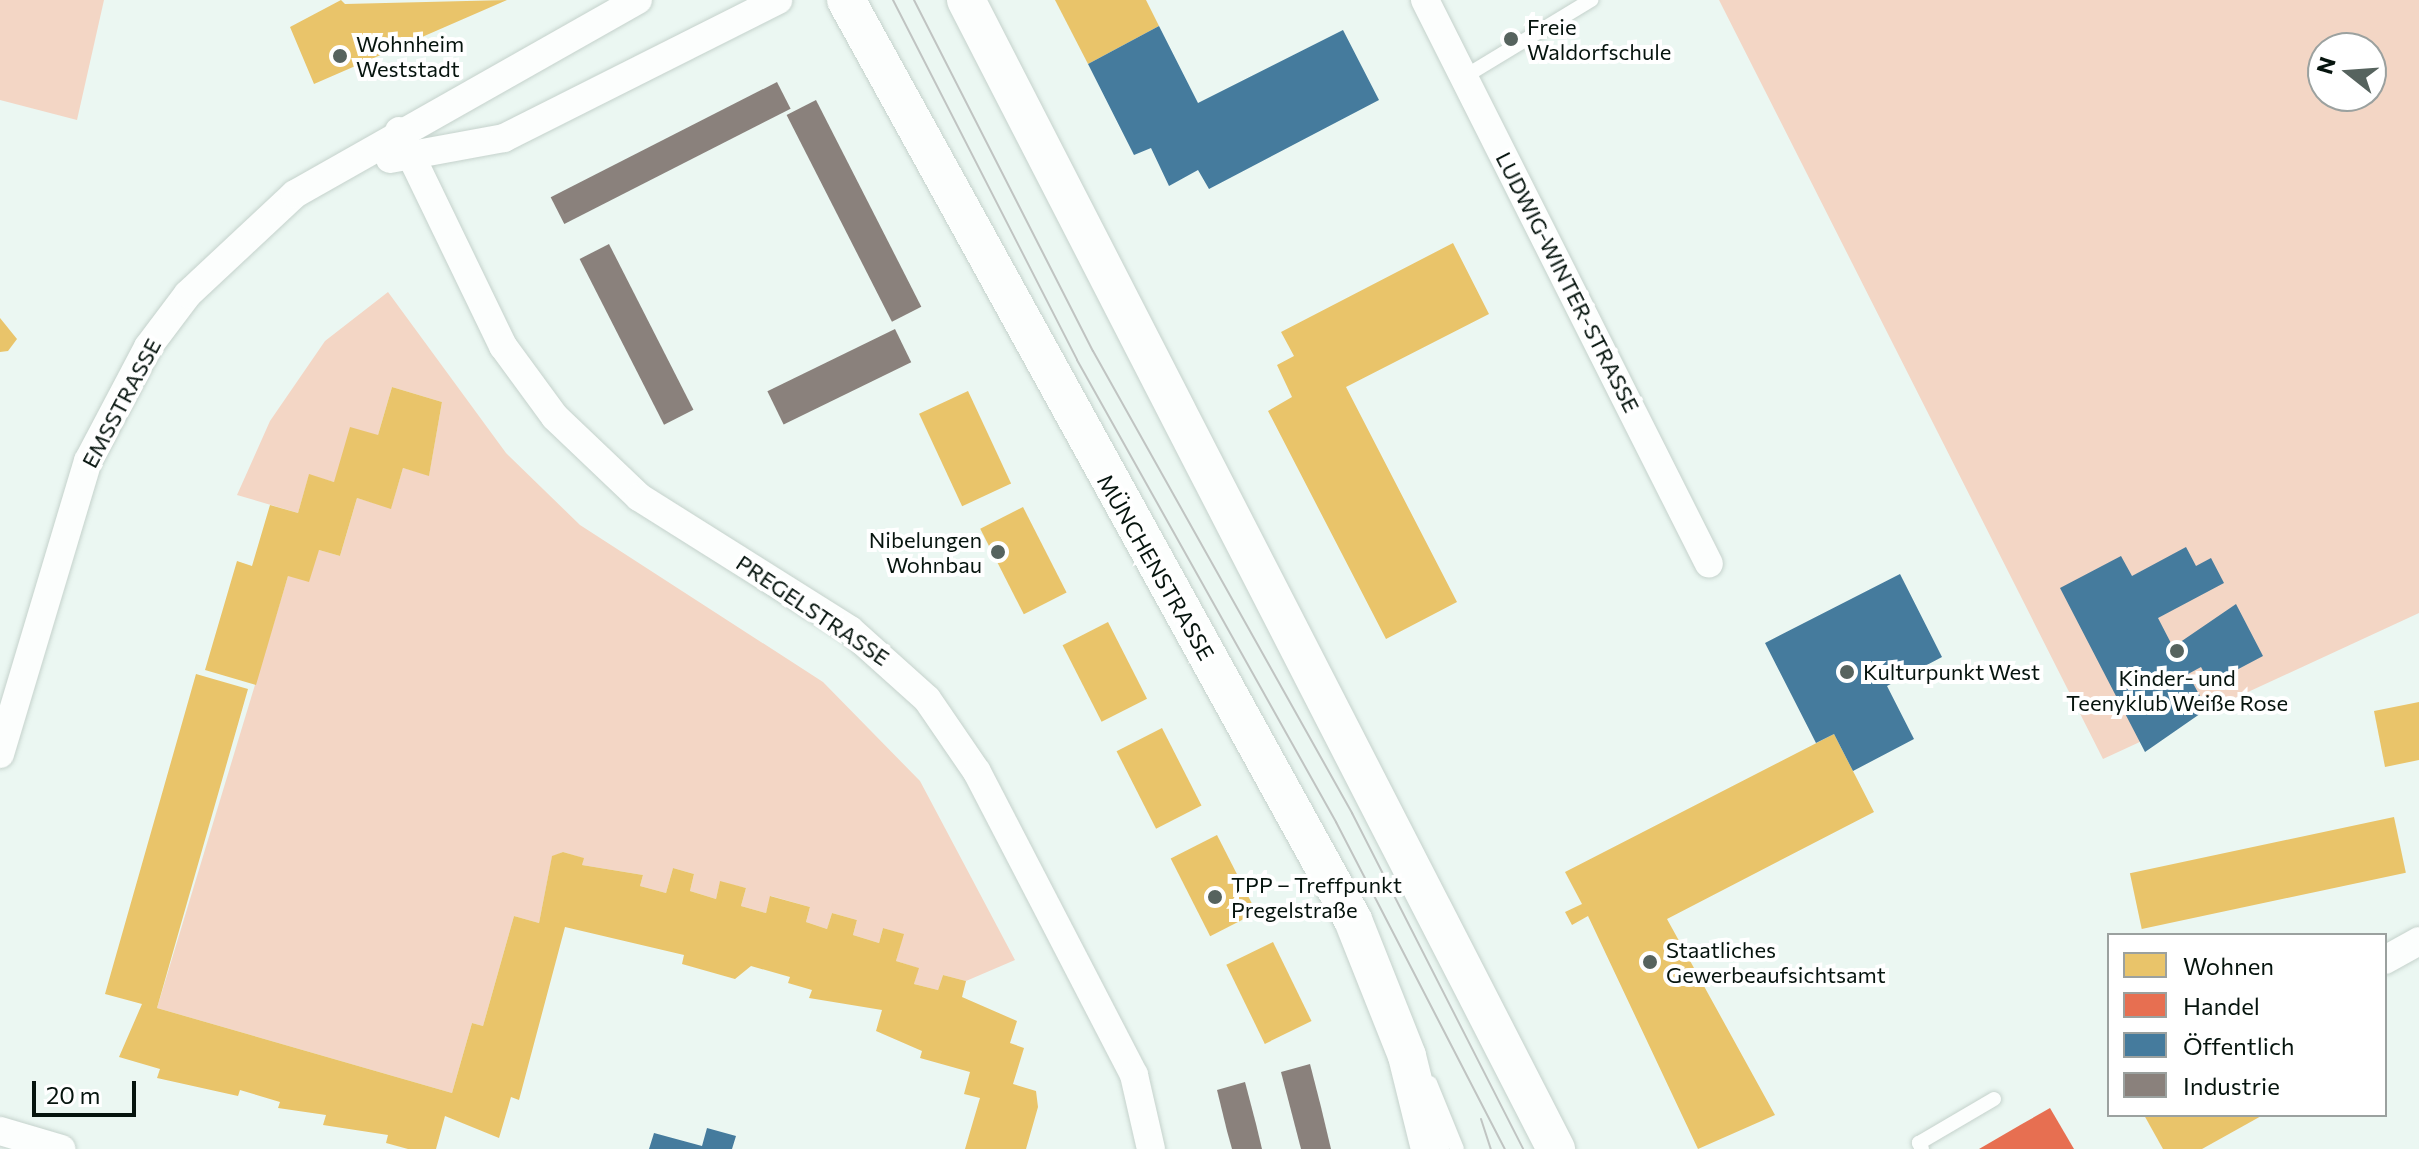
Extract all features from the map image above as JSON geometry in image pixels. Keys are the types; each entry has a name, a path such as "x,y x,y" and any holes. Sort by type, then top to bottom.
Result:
{"main road":[{"name":"MÜNCHENSTRASSE","path":"846,0 1353,920 1407,1056 1430,1149"},
{"path":"966,0 1556,1149"}],"street":[{"name":"EMSSTRASSE","path":"0,754 73,502 132,374 216,263 295,194 338,169 403,143 638,0"},
{"name":"EMSSTRASSE","path":"403,143 504,138 778,0"},
{"name":"LUDWIG-WINTER-STRASSE","path":"1425,0 1709,564"},
{"name":"PREGELSTRASSE","path":"403,143 503,346 580,444 639,497 850,630 927,699 977,772 1134,1075 1151,1149"},
{"path":"2387,959 2419,941"},
{"path":"0,1131 61,1149"}],"lane":[{"path":"1464,77 1591,0"},
{"path":"1353,920 1457,1149"},
{"path":"1922,1149 1919,1143 1994,1099"}],"shaded area":[{"path":"0,0 104,0 77,120 0,100"},
{"path":"1719,0 2419,0 2419,613 2103,759"},
{"path":"388,292 506,453 580,525 823,682 920,781 1015,960 966,981 943,975 938,990 914,984 918,968 896,961 903,934 883,928 879,943 853,935 857,920 832,913 827,929 806,922 810,907 771,896 766,913 741,906 746,888 720,882 716,899 690,891 694,874 673,868 666,893 640,886 643,875 582,865 583,858 563,852 552,857 539,923 514,916 483,1026 472,1023 452,1093 157,1008 288,576 319,550 340,556 357,498 391,508 403,468 429,475 442,402 392,387 378,435 334,482 309,475 298,513 237,495 270,421 325,341"}],"building: Wohnen":[{"name":"Wohnheim Weststadt","path":"341,0 345,4 507,0 314,84 290,27"},
{"path":"1055,0 1146,0 1159,26 1088,64"},
{"path":"1453,243 1489,314 1346,387 1457,602 1386,639 1268,411 1292,397 1277,365 1294,356 1281,332"},
{"path":"0,318 17,339 8,351 0,352"},
{"path":"392,387 442,402 429,476 403,468 391,509 357,498 340,556 319,550 309,582 288,576 256,685 205,670 237,561 252,566 270,505 298,513 309,474 334,482 350,427 378,435"},
{"path":"968,391 1011,483 962,506 919,414"},
{"path":"1023,507 1067,593 1024,614 980,529"},
{"path":"1108,622 1147,699 1102,722 1063,645"},
{"path":"196,674 248,689 157,1008 452,1093 472,1023 483,1026 514,916 539,923 552,856 563,852 584,858 582,865 643,875 640,886 666,893 673,868 694,874 690,891 716,899 720,881 746,888 741,906 766,913 770,896 810,907 806,922 827,929 832,913 857,920 853,935 879,943 883,928 904,934 896,961 919,968 914,984 938,990 943,975 966,981 962,997 1017,1021 1010,1043 1024,1048 1013,1084 1036,1091 1038,1107 1026,1149 965,1149 980,1098 964,1094 970,1072 920,1058 922,1051 876,1031 882,1010 809,998 812,990 788,983 790,977 751,966 735,979 682,964 684,955 565,927 519,1100 511,1097 499,1138 445,1116 436,1149 408,1149 386,1143 388,1135 323,1125 326,1115 278,1108 280,1102 240,1090 238,1096 157,1078 160,1069 119,1057 142,1004 105,994"},
{"path":"2419,702 2419,760 2385,767 2374,711"},
{"path":"1162,728 1201,806 1156,829 1117,751"},
{"name":"Staatliches Gewerbeaufsichtsamt","path":"1834,734 1874,812 1667,919 1775,1115 1698,1149 1588,916 1572,925 1565,912 1582,904 1565,872"},
{"path":"2394,817 2406,873 2142,929 2130,873"},
{"path":"1217,835 1256,913 1210,936 1171,859"},
{"path":"1273,942 1312,1021 1265,1044 1226,965"},
{"path":"2145,1117 2259,1117 2202,1149 2163,1149"}],"building: Handel":[{"path":"2050,1108 2074,1149 1979,1149 2022,1124"}],"building: Öffentlich":[{"path":"1159,26 1198,103 1343,30 1379,100 1209,189 1198,170 1169,186 1151,148 1134,155 1088,64"},
{"name":"Kinder- und Teenyklub Weiße Rose","path":"2186,547 2196,566 2211,558 2224,583 2158,618 2173,647 2236,604 2263,656 2210,684 2201,667 2188,674 2207,709 2145,752 2060,588 2121,556 2132,576"},
{"name":"Kulturpunkt West","path":"1900,574 1942,657 1887,686 1914,739 1853,771 1834,734 1816,743 1765,643"},
{"path":"707,1128 736,1136 732,1149 649,1149 654,1133 702,1146"}],"building: Industrie":[{"path":"777,82 791,109 564,224 551,197"},
{"path":"816,100 921,307 892,322 787,115"},
{"path":"609,244 693,410 664,425 580,259"},
{"path":"895,329 911,362 784,425 767,391"},
{"path":"1310,1064 1331,1149 1301,1149 1281,1072"},
{"path":"1245,1082 1262,1149 1232,1149 1227,1131 1217,1090"}],"tram line":[{"path":"893,0 1077,360 1336,822 1505,1149"},
{"path":"914,0 1093,351 1352,813 1523,1149"},
{"path":"1481,1119 1491,1149"}],"place":[{"name":"Freie Waldorfschule","path":"1511,39"},
{"name":"Wohnheim Weststadt","path":"340,56"},
{"name":"Nibelungen Wohnbau","path":"998,552"},
{"name":"Kinder- und Teenyklub Weiße Rose","path":"2177,651"},
{"name":"Kulturpunkt West","path":"1847,672"},
{"name":"TPP – Treffpunkt Pregelstraße","path":"1215,897"},
{"name":"Staatliches Gewerbeaufsichtsamt","path":"1650,962"}]}
